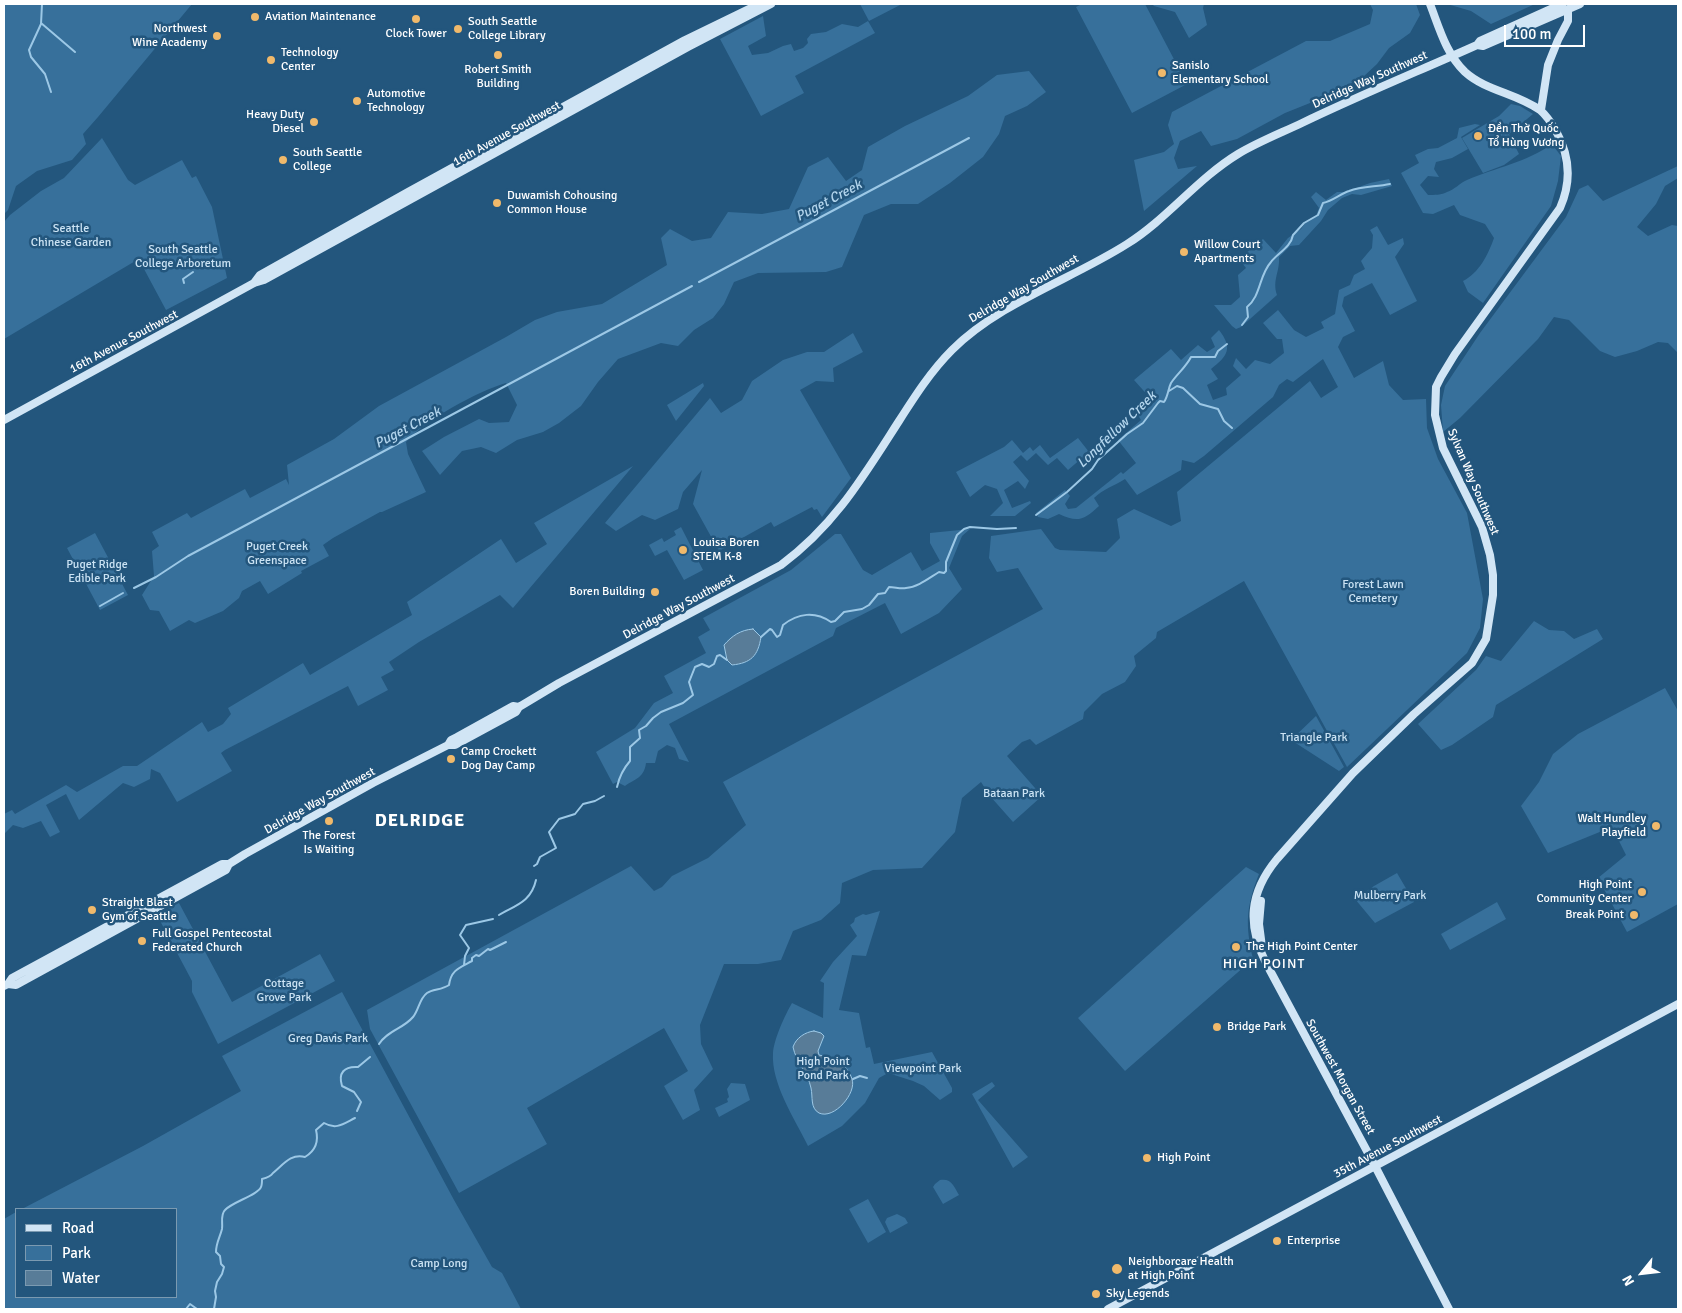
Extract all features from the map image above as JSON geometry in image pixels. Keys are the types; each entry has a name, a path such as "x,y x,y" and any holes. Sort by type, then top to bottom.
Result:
{"street":[{"name":"16th Avenue Southwest","path":"254,283 260,275 408,192 685,40 760,4"},
{"name":"16th Avenue Southwest","path":"4,420 254,283 264,280 688,47 771,4"},
{"path":"1430,4 1453,56 1463,70 1478,82 1541,110 1548,65 1568,21 1568,6"},
{"name":"Delridge Way Southwest","path":"6,985 12,978 155,900 222,864 229,864 448,745 455,745 516,712 519,707 558,684 772,570 798,552 828,523 843,505 918,392 938,365 959,343 986,322 1128,243 1225,163 1247,148 1477,45 1483,46 1568,6 1580,4"},
{"name":"Sylvan Way Southwest","path":"1266,963 1256,939 1253,918 1257,897 1271,866 1353,772 1472,663 1478,656 1486,639 1493,595 1490,555 1482,527 1440,441 1435,414 1436,386 1554,217 1564,199 1567,191 1567,158 1557,134 1541,110"},
{"name":"Southwest Morgan Street","path":"1266,963 1449,1309"},
{"name":"35th Avenue Southwest","path":"1108,1309 1678,1004"}],"green space":[{"path":"4,4 192,4 83,134 86,144 72,160 37,171 16,186 8,210 4,214"},
{"path":"860,4 902,4 869,21"},
{"path":"1082,4 1145,4 1187,84 1132,113 1076,7"},
{"path":"1152,4 1204,4 1203,8 1207,25 1189,38 1175,12"},
{"path":"1370,4 1416,4 1420,15 1410,33 1389,48 1377,64 1363,77 1330,95 1285,113 1237,139 1211,146 1201,131 1180,141 1174,158 1178,169 1197,166 1144,211 1134,160 1164,152 1174,144 1168,125 1172,112 1306,41 1330,41 1370,24 1373,10"},
{"path":"1447,4 1535,4 1491,24 1471,11"},
{"path":"763,16 766,36 748,46 752,55 768,53 791,44 794,51 803,48 808,43 807,39 811,34 826,32 842,24 858,27 868,21 875,33 795,76 804,93 761,116 720,39"},
{"name":"Puget Creek Greenspace","path":"1029,71 1046,92 1027,106 1005,116 999,134 983,157 950,183 918,204 891,204 864,215 842,267 826,272 758,273 734,282 724,304 713,318 694,330 678,346 661,343 618,359 581,406 559,423 543,432 517,440 496,453 481,447 462,451 440,475 422,451 479,419 489,423 509,422 517,405 506,383 481,392 439,416 406,442 408,454 426,492 380,512 333,538 323,545 329,556 301,571 302,573 268,594 260,581 242,591 239,598 223,611 195,623 189,620 170,631 159,611 150,610 142,595 154,576 152,551 159,546 152,532 187,513 191,518 245,489 250,498 286,479 289,485 287,465 334,439 379,406 535,320 557,312 602,304 667,265 661,238 670,229 692,241 711,238 728,212 762,214 789,209 808,167 828,157 846,181 862,170 868,147 905,126 968,96 997,75"},
{"path":"1511,104 1520,106 1533,114 1509,134 1519,154 1504,165 1483,173 1462,138 1499,116"},
{"path":"1475,124 1480,125 1461,137 1468,149 1452,158 1436,162 1434,169 1439,177 1428,176 1420,185 1428,195 1445,193 1467,180 1532,156 1552,144 1561,156 1558,181 1551,206 1483,303 1468,292 1463,281 1469,278 1482,263 1494,238 1485,224 1460,215 1454,205 1433,214 1423,213 1401,173 1419,163 1415,155 1428,149 1438,148 1457,138 1459,128"},
{"name":"Seattle Chinese Garden","path":"102,138 128,180 135,185 182,160 192,178 196,176 212,207 227,278 166,310 144,269 142,257 4,339 4,222 10,215 41,191 64,178"},
{"path":"1678,166 1678,178 1665,186 1656,204 1637,227 1648,236 1672,225 1678,226 1678,353 1668,343 1658,342 1637,351 1615,357 1600,351 1569,320 1554,317 1538,339 1460,418 1443,432 1441,405 1445,386 1480,333 1566,217 1579,189 1588,185 1603,201"},
{"path":"1389,179 1392,186 1361,195 1352,194 1342,198 1328,210 1321,221 1299,245 1290,246 1279,257 1275,285 1277,295 1241,327 1236,329 1232,326 1214,305 1231,305 1240,297 1238,275 1246,268 1239,259 1263,239 1276,253 1288,238 1316,216 1319,208 1311,197 1316,192 1326,200 1337,192 1345,192 1370,183"},
{"path":"1377,226 1388,245 1403,238 1404,244 1395,257 1417,301 1390,315 1372,283 1344,297 1342,306 1355,331 1343,337 1338,347 1354,378 1383,361 1389,385 1403,400 1426,399 1427,428 1438,459 1467,513 1483,599 1480,628 1467,653 1347,767 1244,581 1157,632 1156,638 1134,656 1136,666 1125,682 1102,694 1084,712 1083,719 1036,745 1030,739 1022,742 1007,756 1042,796 1013,822 990,796 981,782 962,798 955,832 922,868 873,870 842,883 840,903 821,920 793,931 781,960 758,964 724,964 700,1025 701,1044 713,1069 694,1090 700,1110 683,1120 664,1086 688,1071 664,1028 527,1108 547,1144 459,1193 370,1029 367,1010 631,866 654,891 662,887 672,876 708,858 746,825 723,782 1043,609 1018,568 997,572 989,558 991,536 1041,529 1055,548 1060,550 1106,552 1120,538 1117,519 1134,509 1171,526 1181,521 1177,492 1310,381 1321,398 1338,387 1323,359 1293,382 1287,379 1279,385 1273,397 1204,456 1194,463 1182,460 1181,470 1137,495 1125,479 1097,495 1094,498 1099,506 1080,519 1071,519 1059,514 1048,519 1038,517 1036,513 1065,490 1070,496 1065,504 1068,509 1076,508 1121,472 1123,474 1136,463 1118,440 1141,420 1136,412 1151,399 1134,380 1171,349 1181,360 1198,345 1207,352 1215,347 1211,338 1219,330 1226,342 1227,351 1225,356 1211,369 1218,379 1207,385 1213,400 1227,395 1226,388 1241,375 1233,366 1236,358 1246,369 1255,360 1270,364 1284,353 1282,339 1277,339 1263,323 1278,310 1294,330 1306,337 1324,328 1321,322 1335,314 1339,290 1350,285 1354,275 1365,269 1361,261 1372,248 1373,235 1370,230"},
{"path":"853,333 863,352 833,368 834,382 816,381 800,390 851,478 822,517 817,509 814,510 812,507 774,527 771,522 719,551 693,504 702,470 683,492 678,509 655,520 642,515 616,531 605,523 710,398 721,413 742,400 752,381 783,360 807,352 824,352"},
{"path":"703,383 704,386 676,421 667,405"},
{"path":"1078,438 1089,452 1068,470 1057,458 1048,465 1036,453 1027,461 1021,455 1013,462 1029,481 1025,489 1018,481 1004,490 1012,508 1030,501 1031,503 1015,516 990,516 1003,503 997,489 985,485 970,497 956,472 1004,447 1012,440 1023,453 1030,447 1033,451 1040,445 1050,458"},
{"path":"633,466 513,608 500,595 419,642 389,662 394,670 381,677 388,690 358,706 348,686 225,750 221,753 232,771 177,802 160,773 151,769 150,779 134,787 123,783 79,820 66,794 46,805 60,832 50,837 41,821 23,828 13,825 4,834 4,814 12,810 15,814 66,785 77,792 123,766 137,766 202,722 208,732 223,724 231,714 228,708 303,663 310,675 412,615 407,602 501,539 516,563 547,544 534,523"},
{"path":"681,527 703,570 684,580 667,550 655,556 649,545 662,538 664,542 676,535 674,531"},
{"path":"970,529 962,536 949,568 962,589 939,613 901,634 885,603 836,628 833,636 669,724 689,762 679,759 675,748 667,745 658,751 655,763 646,763 639,777 625,786 617,782 613,784 596,752 635,728 654,703 673,693 664,676 706,653 698,637 710,630 703,618 791,570 835,534 841,534 863,570 872,575 911,552 922,571 940,561 930,543 930,533"},
{"name":"Puget Ridge Edible Park","path":"95,533 128,595 100,610 67,548"},
{"path":"1534,621 1549,630 1564,631 1574,639 1597,629 1603,639 1496,705 1493,717 1452,745 1441,750 1418,724 1476,670 1486,656 1501,661"},
{"path":"1665,688 1678,711 1678,904 1627,932 1598,878 1626,855 1612,827 1548,853 1521,806 1539,782 1553,754 1578,734"},
{"name":"Triangle Park","path":"1316,716 1344,767 1339,771 1291,740"},
{"path":"1246,867 1259,874 1251,896 1248,916 1253,959 1125,1071 1078,1018"},
{"name":"Mulberry Park","path":"1397,873 1414,902 1375,923 1355,899"},
{"path":"1497,902 1506,919 1450,950 1441,934"},
{"name":"Cottage Grove Park","path":"179,903 232,1002 320,954 335,981 218,1044 192,992 192,981 157,915"},
{"name":"High Point Pond Park","path":"880,911 866,956 852,955 839,1010 859,1013 866,1048 870,1047 874,1064 932,1052 952,1088 952,1092 940,1100 924,1086 888,1073 879,1078 865,1103 842,1126 808,1146 785,1101 776,1077 773,1065 775,1041 792,1003 823,1018 824,983 820,981 833,962 857,936 850,925 854,922 855,918 863,914 866,915"},
{"path":"342,992 454,1200 492,1267 502,1273 521,1309 4,1309 4,1219 15,1213 15,1298 178,1298 178,1208 24,1208 143,1146 241,1091 222,1056"},
{"path":"992,1082 995,1086 978,1100 1028,1157 1013,1168 972,1094"},
{"path":"731,1083 745,1084 750,1100 719,1117 715,1108 728,1102 727,1089"},
{"path":"940,1180 950,1182 959,1195 943,1204 933,1187"},
{"path":"868,1199 886,1232 868,1243 849,1209"},
{"path":"897,1214 905,1218 908,1223 890,1233 885,1222 887,1218"}],"water":[{"path":"753,629 761,637 756,654 749,660 732,665 727,660 724,645 737,634"},
{"path":"814,1031 824,1036 818,1051 819,1055 840,1060 852,1079 853,1085 848,1098 831,1113 819,1113 814,1108 812,1091 793,1047 801,1036"}],"waterway":[{"path":"42,4 41,24 29,50 31,57 45,74 51,92"},
{"path":"41,23 75,52"},
{"name":"Puget Creek","path":"699,282 969,138"},
{"name":"Longfellow Creek","path":"1242,325 1248,317 1247,307 1255,297 1267,267 1287,246 1293,235 1304,223 1318,215 1323,203 1354,189 1390,184"},
{"path":"184,283 183,279 193,272"},
{"name":"Puget Creek","path":"134,588 156,577 188,556 692,286"},
{"name":"Longfellow Creek","path":"1036,515 1067,492 1092,469 1098,460 1127,434 1143,423 1160,401 1164,402 1171,383 1191,357 1215,357 1218,351 1227,344"},
{"path":"1169,391 1177,386 1183,388 1200,404 1218,409 1224,421 1232,428"},
{"name":"Longfellow Creek","path":"761,637 770,629 777,637 780,635 783,625 801,616 813,615 825,618 831,622 835,621 844,612 862,609 869,605 878,594 885,593 889,587 915,586 939,572 944,573 946,571 946,562 957,535 964,529 970,527 1016,528"},
{"name":"Puget Creek","path":"100,606 123,593"},
{"name":"Longfellow Creek","path":"617,787 625,767 630,761 630,747 640,738 639,730 661,712 683,703 693,695 689,682 695,667 702,664 709,667 714,664 717,656 720,655 727,660"},
{"name":"Longfellow Creek","path":"534,866 540,857 556,848 549,832 559,819 575,814 583,804 604,796"},
{"name":"Longfellow Creek","path":"499,915 527,898 536,880"},
{"name":"Longfellow Creek","path":"464,965 465,956 469,948 460,935 466,925 493,919"},
{"name":"Longfellow Creek","path":"379,1044 413,1017 422,998 427,993 449,985 454,973 472,961 472,958 476,955 479,956 488,949 490,950 506,942"},
{"name":"Longfellow Creek","path":"357,1111 361,1102 354,1092 342,1086 341,1077 343,1071 358,1067 370,1057"},
{"path":"853,1079 860,1076 867,1078"},
{"name":"Longfellow Creek","path":"214,1309 217,1282 224,1267 221,1264 220,1256 216,1252 222,1229 223,1212 228,1207 259,1190 262,1179 271,1175 288,1160 308,1155 314,1149 316,1130 324,1123 336,1126 355,1118"},
{"name":"Longfellow Creek","path":"186,1309 190,1304 197,1309"}],"place":[{"name":"Aviation Maintenance","path":"255,17"},
{"name":"Clock Tower","path":"416,19"},
{"name":"South Seattle College Library","path":"458,29"},
{"name":"Northwest Wine Academy","path":"217,36"},
{"name":"Robert Smith Building","path":"498,55"},
{"name":"Technology Center","path":"271,60"},
{"name":"Sanislo Elementary School","path":"1162,73"},
{"name":"Automotive Technology","path":"357,101"},
{"name":"Heavy Duty Diesel","path":"314,122"},
{"name":"Đền Thờ Quốc Tổ Hùng Vương","path":"1478,136"},
{"name":"South Seattle College","path":"283,160"},
{"name":"Duwamish Cohousing Common House","path":"497,203"},
{"name":"Willow Court Apartments","path":"1184,252"},
{"name":"Louisa Boren STEM K-8","path":"683,550"},
{"name":"Boren Building","path":"655,592"},
{"name":"Camp Crockett Dog Day Camp","path":"451,759"},
{"name":"The Forest Is Waiting","path":"329,821"},
{"name":"Walt Hundley Playfield","path":"1656,826"},
{"name":"High Point Community Center","path":"1642,892"},
{"name":"Straight Blast Gym of Seattle","path":"92,910"},
{"name":"Break Point","path":"1634,915"},
{"name":"Full Gospel Pentecostal Federated Church","path":"142,941"},
{"name":"The High Point Center","path":"1236,947"},
{"name":"Bridge Park","path":"1217,1027"},
{"name":"High Point","path":"1147,1158"},
{"name":"Enterprise","path":"1277,1241"},
{"name":"Neighborcare Health at High Point","path":"1117,1269"},
{"name":"Sky Legends","path":"1096,1294"}],"district":[{"name":"DELRIDGE","path":"420,821"},
{"name":"HIGH POINT","path":"1264,964"}],"park label":[{"name":"South Seattle College Arboretum","path":"183,257"},
{"name":"Forest Lawn Cemetery","path":"1373,592"},
{"name":"Bataan Park","path":"1014,794"},
{"name":"Greg Davis Park","path":"328,1039"},
{"name":"Viewpoint Park","path":"923,1069"},
{"name":"Camp Long","path":"439,1264"}]}
